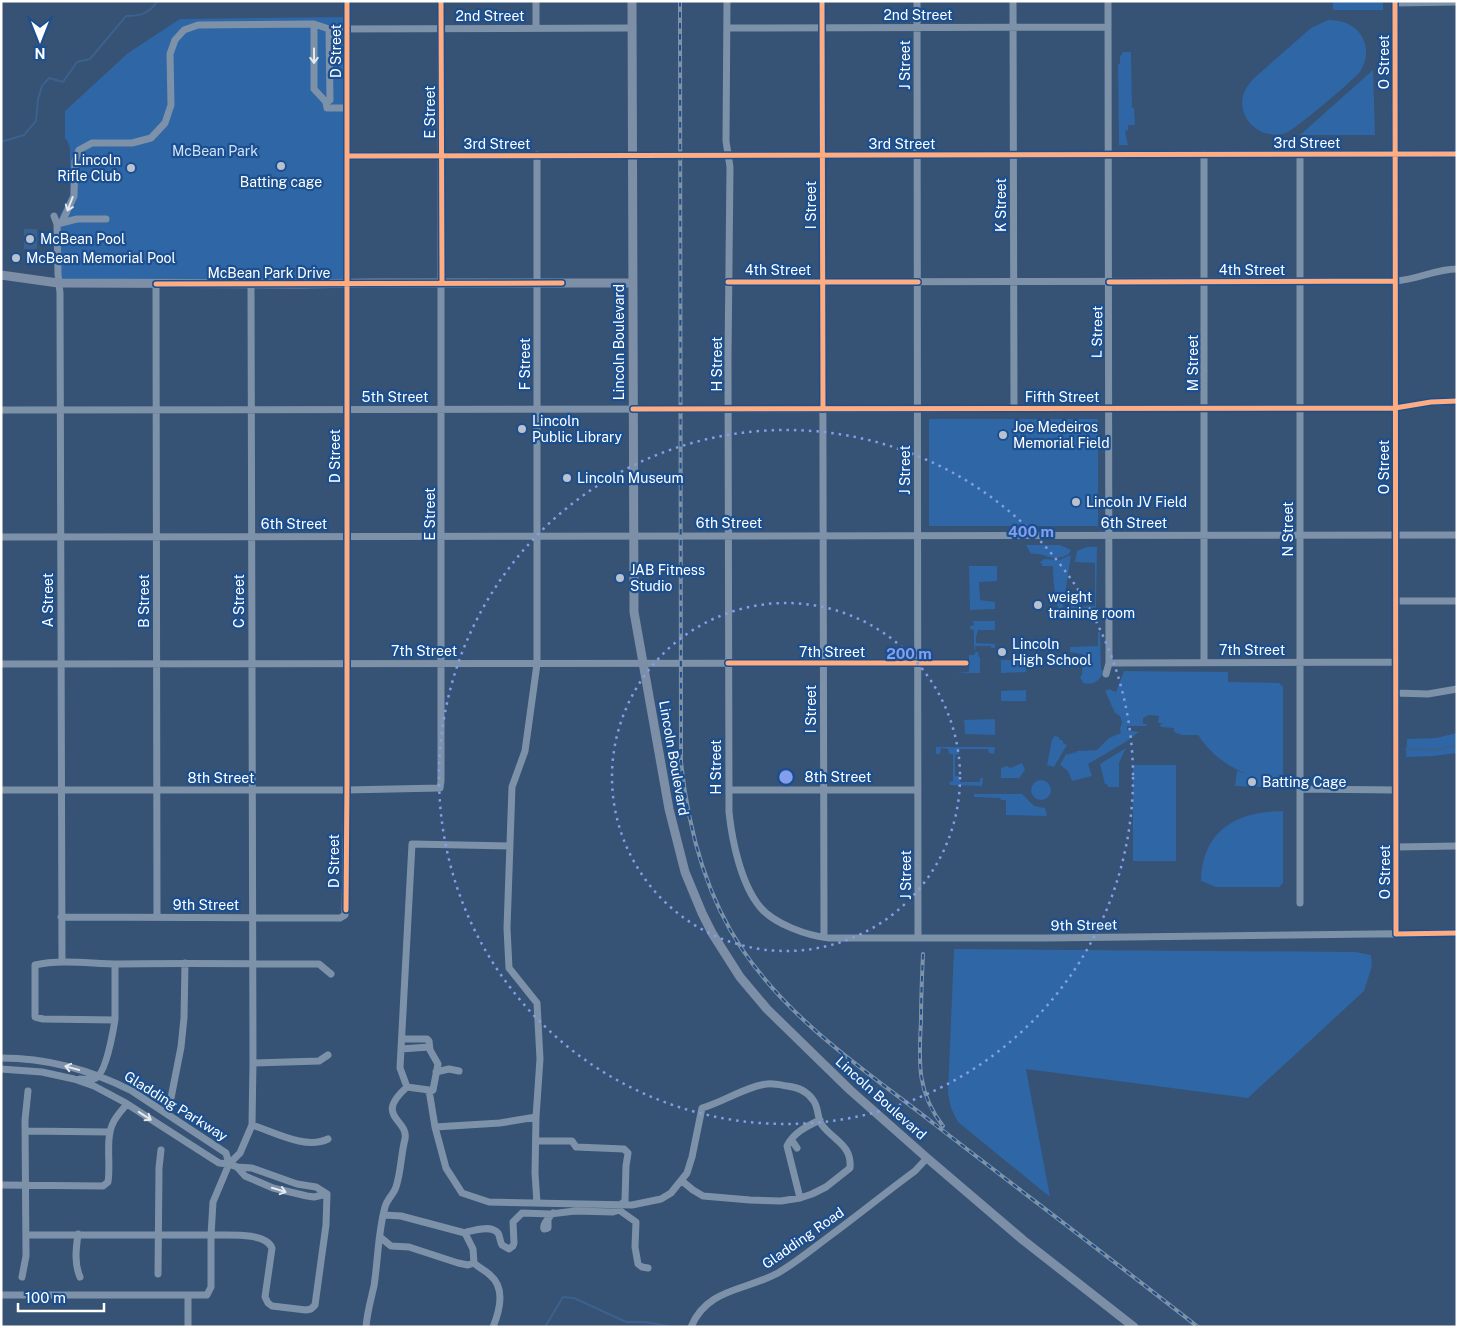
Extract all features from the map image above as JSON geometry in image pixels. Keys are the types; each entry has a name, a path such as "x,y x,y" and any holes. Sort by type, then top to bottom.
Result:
{"main road":[{"name":"Lincoln Boulevard","path":"632,1 634,612 642,664 678,852 693,893 712,933 740,976 767,1010 850,1090 927,1158 1026,1241 1134,1327"},
{"name":"McBean Park Drive","path":"1,275 59,283 632,283"}],"street":[{"name":"D Street","path":"346,910 347,1"},
{"name":"E Street","path":"440,788 442,664 441,1"},
{"path":"536,1 536,28"},
{"name":"H Street","path":"727,1 726,141 730,167 728,282 730,826 741,867 754,898 761,908 775,920"},
{"name":"I Street","path":"822,1 824,937"},
{"name":"J Street","path":"917,1 918,938"},
{"name":"K Street","path":"1013,1 1014,409"},
{"name":"L Street","path":"1106,674 1109,663 1108,1"},
{"path":"1395,2 1457,2"},
{"name":"O Street","path":"1395,2 1396,934"},
{"name":"2nd Street","path":"60,223 74,196 75,161 79,150 92,143 132,143 151,138 165,123 170,105 170,54 175,40 184,30 198,25 314,24 329,28 347,29 632,28"},
{"path":"314,24 314,88 326,102 327,108 347,108"},
{"name":"2nd Street","path":"727,28 1108,27"},
{"path":"326,102 330,100 329,28"},
{"name":"M Street","path":"1204,154 1204,662"},
{"name":"3rd Street","path":"347,156 1457,154"},
{"name":"F Street","path":"537,155 537,664 526,751 512,787 507,928 509,968 537,1003 540,1060 536,1117 535,1173 537,1203"},
{"name":"N Street","path":"1300,155 1300,903"},
{"path":"54,216 60,223 77,219 106,218"},
{"name":"A Street","path":"60,223 62,962"},
{"name":"4th Street","path":"728,282 1395,281 1413,279 1443,270 1457,269"},
{"name":"B Street","path":"156,284 157,917"},
{"name":"C Street","path":"251,284 252,1125"},
{"path":"1395,408 1432,402 1457,401"},
{"name":"Fifth Street","path":"728,409 1395,408"},
{"name":"5th Street","path":"1,410 728,409"},
{"name":"6th Street","path":"1,537 1457,535"},
{"path":"1396,601 1457,601"},
{"name":"7th Street","path":"1109,663 1396,662"},
{"name":"7th Street","path":"1,664 966,663"},
{"path":"1396,693 1428,694 1457,689"},
{"name":"8th Street","path":"1,790 346,790 440,788"},
{"path":"1300,789 1396,790"},
{"name":"8th Street","path":"729,790 918,790"},
{"path":"407,1087 400,1068 412,844 510,846"},
{"path":"1396,846 1457,846"},
{"name":"9th Street","path":"61,917 340,918 345,916 346,910"},
{"name":"9th Street","path":"775,920 805,933 824,937 918,938 1457,933"},
{"path":"115,1020 43,1019 35,1017 35,965 62,962 115,964 319,964 331,974"},
{"path":"171,1098 181,1047 184,1018 185,963"},
{"path":"74,1079 93,1080 99,1076 110,1046 115,1020 115,964"},
{"path":"402,1039 429,1040 429,1047 438,1064 433,1090 429,1093"},
{"path":"401,1049 429,1047"},
{"path":"253,1063 319,1061 328,1055"},
{"name":"Gladding Parkway","path":"1,1058 44,1061 78,1069 132,1091 226,1153 233,1165"},
{"path":"436,1072 446,1069 459,1071"},
{"name":"Gladding Parkway","path":"1,1070 42,1072 74,1079 100,1089 127,1104 219,1163 233,1165"},
{"path":"407,1087 429,1090 435,1127 446,1168 462,1193 489,1202 620,1207 661,1199 671,1193 682,1181 692,1157 702,1108 726,1100 740,1092 768,1084 793,1087 804,1091 814,1100 821,1125 847,1150 851,1159 850,1168 826,1186 800,1198 781,1201 703,1196 682,1181"},
{"path":"366,1327 384,1215 388,1200 396,1190 405,1133 393,1114 392,1109 395,1099 407,1087"},
{"path":"22,1277 26,1256 26,1131 28,1091"},
{"path":"1,1185 103,1186 108,1182 110,1174 110,1132 113,1123 127,1104"},
{"path":"435,1127 500,1123 536,1117"},
{"path":"800,1198 787,1146 802,1129 820,1120"},
{"path":"3,1295 207,1295 211,1287 213,1202 223,1180 240,1153 252,1125 306,1143 321,1143 328,1139"},
{"path":"26,1131 110,1132"},
{"path":"384,1215 401,1216 465,1233 480,1229 492,1230 498,1234 502,1245 509,1249 514,1243 513,1225 518,1215 525,1212 553,1214 575,1211 613,1212 625,1201 627,1150 576,1147 572,1141 536,1141"},
{"path":"790,1141 797,1148"},
{"path":"158,1274 159,1168 162,1150"},
{"name":"Gladding Road","path":"691,1327 700,1309 708,1302 718,1296 780,1272 915,1171 927,1158"},
{"path":"233,1165 252,1168 297,1184 316,1187 327,1194"},
{"path":"233,1165 245,1176 279,1190 314,1197 327,1194"},
{"path":"26,1235 159,1234 250,1236 263,1239 270,1243 272,1248 265,1298 268,1303 272,1306 306,1310 311,1309 315,1305 326,1225 327,1194"},
{"path":"620,1207 636,1222 635,1247 638,1264 648,1268"},
{"path":"548,1220 553,1214"},
{"path":"465,1233 473,1249 474,1263"},
{"path":"78,1234 76,1253 77,1270 80,1277"},
{"path":"380,1237 391,1246 409,1247 458,1263 468,1265 474,1263"},
{"path":"474,1263 491,1275 498,1287 500,1304 494,1327"},
{"path":"188,1295 188,1327"}],"green space":[{"path":"1333,1 1345,1 1348,3 1350,1 1383,1 1383,10 1333,10"},
{"name":"McBean Park","path":"345,17 345,281 58,280 57,222 70,195 70,148 65,139 65,111 128,53 180,19"},
{"path":"1328,20 1348,24 1362,36 1366,53 1360,72 1323,105 1286,133 1277,135 1260,131 1253,126 1244,113 1242,104 1246,89 1253,79 1311,28"},
{"path":"1123,52 1131,52 1132,108 1134,108 1135,125 1128,125 1128,130 1125,131 1128,145 1119,145 1118,64 1120,64 1120,57"},
{"path":"1373,70 1375,135 1300,135"},
{"path":"929,419 1098,419 1098,526 929,526"},
{"path":"1026,545 1060,545 1071,550 1069,554 1063,557 1053,558 1031,554"},
{"path":"1087,547 1097,547 1096,608 1073,608 1072,620 1067,620 1070,594 1074,595 1074,607 1095,606 1095,563 1075,562 1077,551"},
{"path":"1071,555 1061,614 1056,598 1053,566 1042,566 1042,563 1039,563 1044,559 1059,560"},
{"path":"969,566 997,566 997,581 979,582 980,600 995,602 995,609 970,610"},
{"path":"973,621 995,621 995,630 978,630 976,643 995,644 995,648 991,648 991,646 975,646 976,651 974,649 974,630 970,629 970,626 974,625"},
{"path":"1098,632 1100,632 1102,674 1093,683 1083,683 1080,677 1082,675 1083,654 1070,652 1070,647 1098,646"},
{"path":"976,651 980,657 980,673 954,673 969,672 969,655 974,655"},
{"path":"1001,660 1026,660 1026,672 1001,673"},
{"path":"1124,671 1228,672 1228,682 1279,683 1283,687 1283,778 1266,778 1269,779 1268,787 1235,786 1237,771 1247,774 1219,758 1198,735 1182,735 1174,732 1174,728 1161,727 1160,724 1164,723 1158,723 1159,716 1149,715 1143,718 1143,724 1147,724 1147,726 1127,726 1127,730 1139,732 1088,764 1092,776 1072,781 1068,771 1060,765 1066,754 1076,753 1077,751 1097,750 1109,738 1121,733 1122,722 1120,716 1115,713 1105,691 1109,689 1116,692"},
{"path":"1026,690 1026,701 1001,701 1001,691"},
{"path":"995,719 995,735 965,734 964,720"},
{"path":"1457,733 1457,753 1406,757 1407,739 1436,738"},
{"path":"1054,736 1059,737 1067,745 1054,767 1047,765"},
{"path":"936,747 995,747 994,754 989,753 988,749 959,749 959,754 955,755 955,776 959,776 960,782 980,782 980,778 983,778 982,786 950,785 949,782 953,781 953,754 949,754 948,749 941,748 940,754 936,754"},
{"path":"1126,748 1119,763 1119,787 1108,787 1105,784 1100,764"},
{"path":"1022,763 1025,770 1019,778 1001,778 1001,768 1007,766 1010,768"},
{"path":"1133,765 1176,765 1176,861 1133,861"},
{"path":"1037,780 1045,780 1051,786 1051,794 1045,800 1037,800 1031,794 1031,786"},
{"path":"974,794 1022,794 1034,806 1045,808 1047,816 1006,815 1006,800 974,797"},
{"path":"1283,811 1283,883 1279,887 1216,887 1201,881 1203,863 1208,849 1215,836 1225,827 1251,815"},
{"path":"954,949 1355,952 1371,955 1372,966 1364,991 1248,1098 1026,1069 1050,1197 958,1122 951,1108 948,1093"}],"shaded area":[{"name":"McBean Pool","path":"24,229 37,229 37,249 24,249"}],"waterway":[{"path":"1,142 24,135 36,121 38,99 42,86 49,78 63,82 77,62 90,59 126,16 144,13 151,9 157,1"},
{"path":"1406,749 1435,750 1457,745"},
{"path":"545,1327 563,1297 574,1298 626,1322 645,1322 674,1327"}],"railway":[{"path":"680,1 681,762 688,811 708,883 729,928 761,975 783,1000 830,1044 1198,1327"},
{"path":"923,954 921,1075 928,1100 943,1126"}],"cycle path":[{"path":"346,910 347,1"},
{"path":"441,1 442,283"},
{"path":"822,1 823,409"},
{"path":"1395,1 1396,934 1457,933"},
{"path":"347,156 1457,154"},
{"path":"1109,282 1395,281"},
{"path":"728,282 918,282"},
{"path":"156,284 562,283"},
{"path":"633,409 1395,408 1431,402 1457,401"},
{"path":"728,663 966,663"}],"place":[{"name":"Batting cage","path":"281,166"},
{"name":"Lincoln Rifle Club","path":"131,168"},
{"name":"McBean Pool","path":"30,239"},
{"name":"McBean Memorial Pool","path":"16,258"},
{"name":"Lincoln Public Library","path":"522,429"},
{"name":"Joe Medeiros Memorial Field","path":"1003,435"},
{"name":"Lincoln Museum","path":"567,478"},
{"name":"Lincoln JV Field","path":"1076,502"},
{"name":"JAB Fitness Studio","path":"620,578"},
{"name":"weight training room","path":"1038,605"},
{"name":"Lincoln High School","path":"1002,652"},
{"name":"Batting Cage","path":"1252,782"}]}
